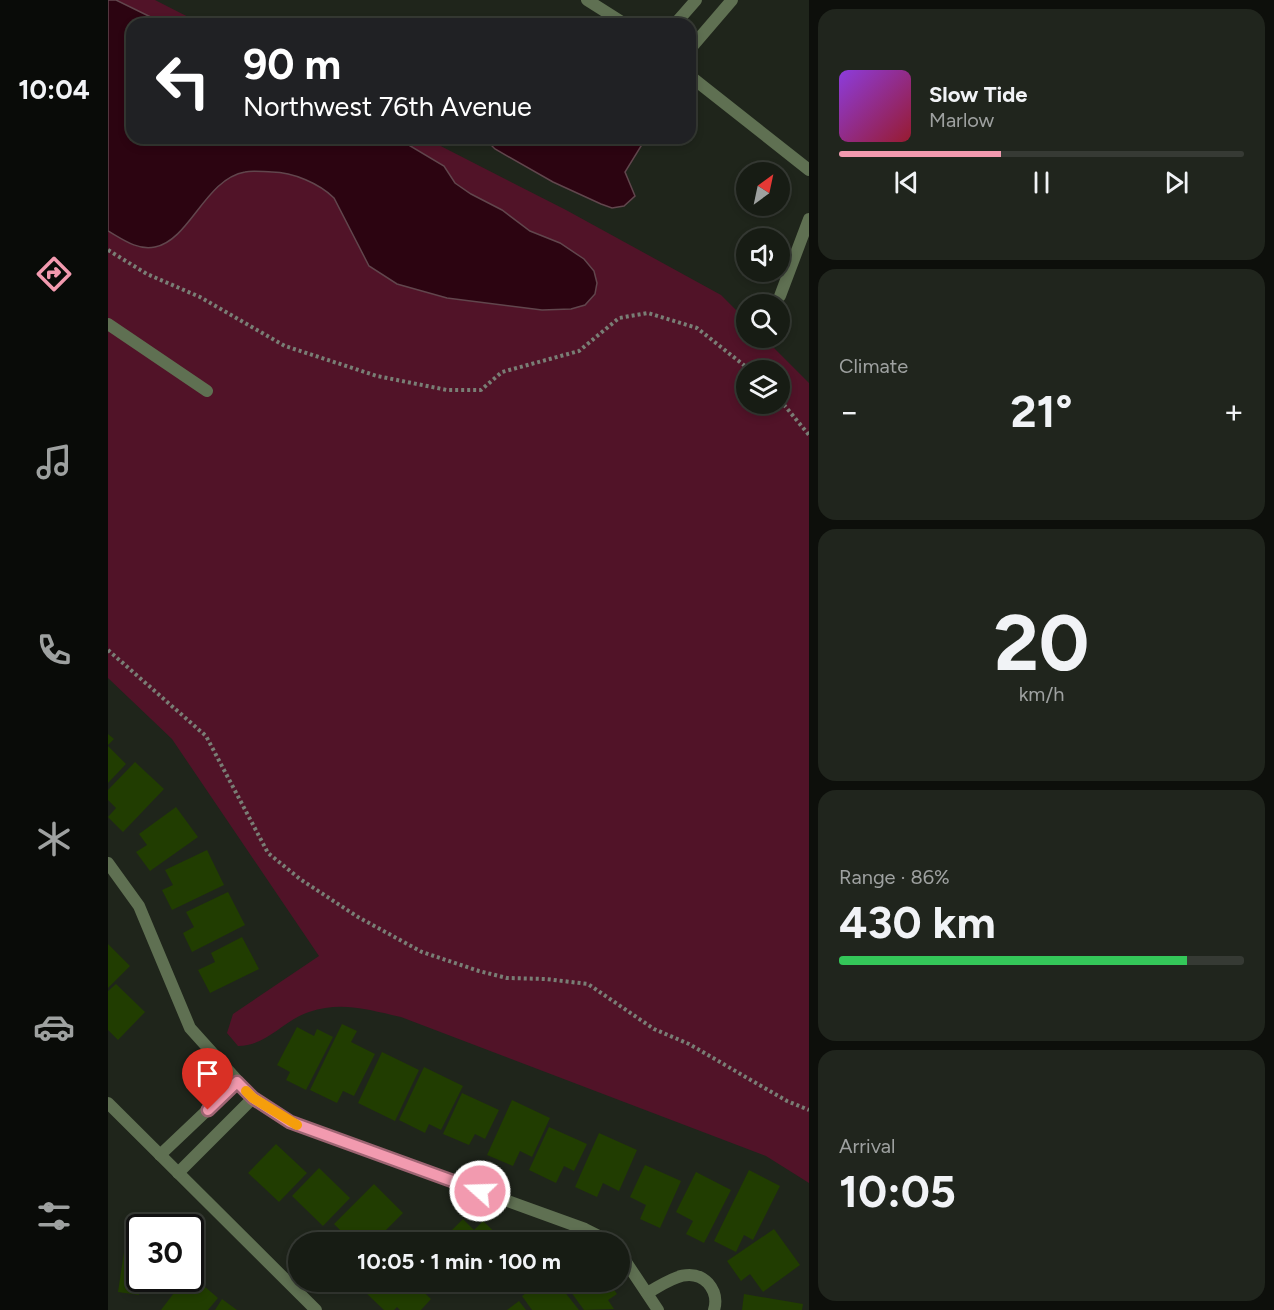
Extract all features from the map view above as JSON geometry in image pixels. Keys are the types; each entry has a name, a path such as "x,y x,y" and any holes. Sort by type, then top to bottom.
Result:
{"street":[{"path":"587,0 616,18"},
{"path":"680,18 696,0"},
{"path":"696,42 732,0"},
{"path":"696,81 809,170"},
{"path":"781,294 809,219"},
{"path":"108,324 207,391"},
{"path":"108,862 140,906 190,1028 253,1098 290,1122 591,1232"},
{"path":"160,1155 237,1082"},
{"path":"178,1173 253,1098"},
{"path":"108,1103 315,1310"},
{"path":"630,1267 658,1310"},
{"path":"647,1293 673,1279 691,1274 699,1276 712,1288 715,1296 714,1310"}],"path":[{"path":"108,250 147,274 200,297 285,346 377,376 447,390 482,390 502,372 579,351 619,318 648,313 697,328 737,360"},
{"path":"790,412 809,435"},
{"path":"108,651 206,736 268,853 278,864 339,905 422,952 479,971 507,978 588,984 654,1029 689,1044 787,1101 809,1110"}],"shaded area":[{"path":"108,0 155,0 190,18 126,18 126,144 437,144 566,210 721,295 736,310 736,348 774,348 786,360 736,360 736,414 790,414 790,364 809,383 809,1183 766,1156 401,1017 366,1009 333,1007 321,1009 299,1016 258,1042 238,1046 227,1033 233,1014 319,956 172,739 108,678"},
{"path":"108,0 116,0 153,18 126,18 126,144 407,144 444,166 455,183 471,194 502,210 530,231 560,243 584,259 594,271 597,283 595,294 585,305 571,309 542,310 447,298 397,284 369,266 334,198 306,180 280,173 248,171 231,177 208,197 178,233 167,242 155,247 136,246 108,231"},
{"path":"490,144 642,144 625,172 635,196 624,206 612,208 553,182"}],"building":[{"path":"108,734 114,739 108,745"},
{"path":"108,746 126,764 108,783"},
{"path":"135,762 164,789 123,832 108,817 116,808 108,800 108,790"},
{"path":"176,807 198,837 150,871 136,852 147,845 139,834"},
{"path":"207,850 224,885 172,910 162,890 173,885 165,870"},
{"path":"228,892 245,925 192,952 183,933 194,927 186,912"},
{"path":"242,937 259,969 210,993 198,970 215,962 211,953"},
{"path":"108,944 130,966 108,988"},
{"path":"116,984 145,1012 118,1040 108,1030 108,991"},
{"path":"342,1024 357,1031 351,1042 375,1054 354,1096 343,1091 337,1103 310,1090"},
{"path":"297,1027 314,1036 317,1029 333,1037 306,1090 286,1080 290,1072 277,1065"},
{"path":"382,1052 419,1070 395,1121 358,1103"},
{"path":"424,1067 463,1086 441,1130 429,1124 425,1133 399,1120"},
{"path":"462,1093 499,1110 485,1139 475,1134 469,1145 443,1134"},
{"path":"512,1100 550,1118 532,1157 520,1151 513,1166 487,1155"},
{"path":"549,1127 587,1144 574,1171 564,1166 556,1183 529,1170"},
{"path":"599,1133 637,1150 619,1191 603,1183 597,1197 575,1187"},
{"path":"276,1144 307,1173 279,1202 248,1173"},
{"path":"645,1165 681,1181 660,1228 640,1219 646,1205 630,1197"},
{"path":"319,1168 350,1198 323,1226 292,1196"},
{"path":"749,1170 780,1186 753,1240 744,1235 736,1252 714,1241"},
{"path":"696,1172 731,1190 704,1243 686,1234 693,1221 676,1212"},
{"path":"374,1184 403,1213 384,1232 342,1232 334,1224"},
{"path":"463,1219 474,1230 483,1221 495,1232 450,1232"},
{"path":"774,1229 800,1265 763,1292 750,1274 741,1281 727,1261"},
{"path":"126,1245 126,1292 140,1292 139,1295 118,1292"},
{"path":"204,1286 218,1298 208,1310 161,1310 175,1292 198,1294 204,1292"},
{"path":"365,1292 424,1292 431,1299 421,1310 400,1310 397,1307 394,1310 384,1310"},
{"path":"528,1292 565,1292 579,1310 532,1310 522,1296"},
{"path":"571,1292 616,1292 617,1294 608,1300 614,1309 584,1310"},
{"path":"744,1294 803,1304 802,1310 742,1310"},
{"path":"222,1299 237,1310 215,1310"},
{"path":"519,1301 526,1310 507,1310"}],"slow traffic":[{"path":"246,1091 253,1098 297,1125"}],"route":[{"path":"208,1110 237,1082 253,1098 290,1122 480,1191"}]}
